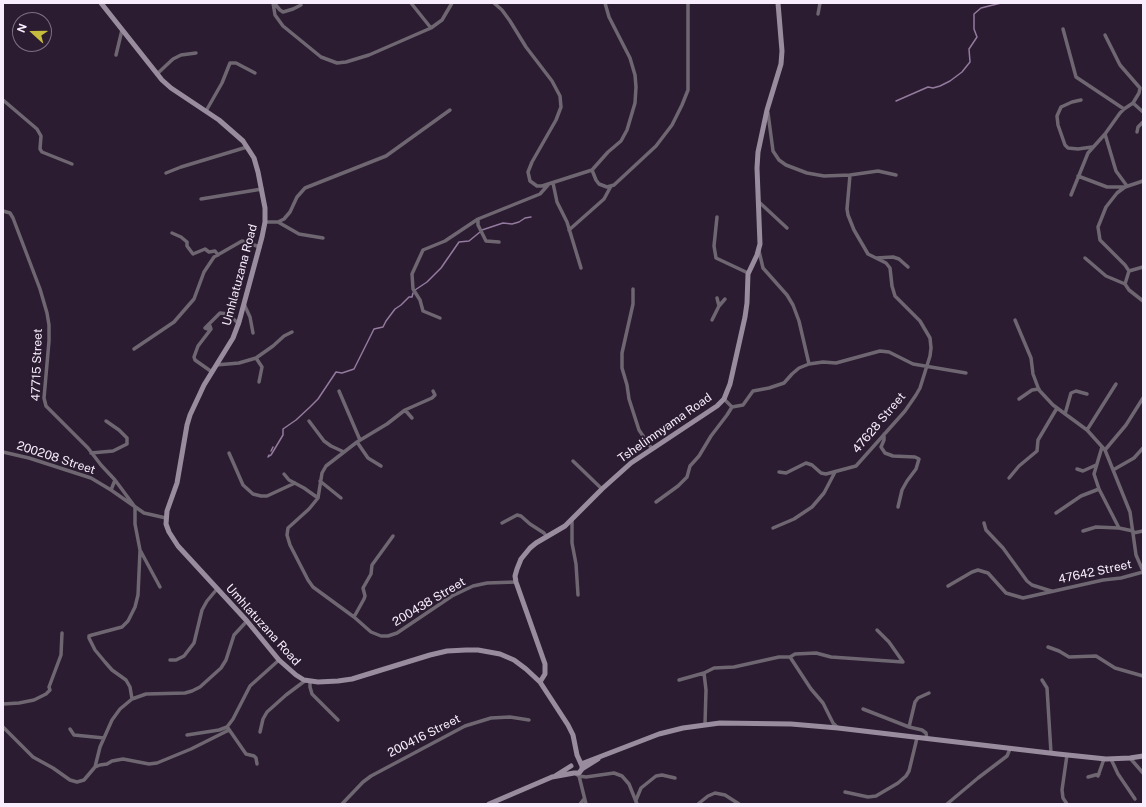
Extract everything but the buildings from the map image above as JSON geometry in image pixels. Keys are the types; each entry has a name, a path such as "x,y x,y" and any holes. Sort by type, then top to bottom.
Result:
{"street":[{"name":"Umhlatuzana Road","path":"101,3 157,74 171,88 206,110 243,141 254,158 265,208 265,222 260,247 233,338 204,385 190,415 183,442 177,483 168,505 166,518 169,532 178,546 247,622 279,660 296,676 308,681 338,682 447,651 478,650 500,654 514,660 540,682 573,735 581,767"},
{"path":"273,3 283,12 301,5"},
{"path":"273,3 275,15 283,26 321,57 328,61 337,63 346,62 369,55 431,28 442,20 452,3"},
{"path":"411,3 431,28"},
{"path":"494,3 502,10 510,21 526,47 552,81 560,96 561,107 556,120 532,162 528,172 530,181 536,186 551,184 592,170 623,137 627,130 635,103 636,91 634,68 612,24 605,3"},
{"path":"569,230 604,199 611,186 623,178 656,146 672,124 688,90 688,3"},
{"name":"Tshelimnyama Road","path":"540,682 545,674 545,664 516,582 517,569 521,559 530,548 558,531 572,519 631,463 710,412 724,399 730,384 745,317 748,272 759,250 760,244 757,168 758,152 767,110 781,64 782,51 778,3"},
{"path":"818,14 820,3"},
{"path":"1063,29 1076,76 1124,109"},
{"path":"116,54 122,30"},
{"path":"1071,195 1083,164 1092,147 1105,134 1120,113 1133,103 1139,93 1139,86 1132,80 1120,64 1105,36"},
{"path":"157,74 173,59 181,55 196,53"},
{"path":"206,110 222,83 229,65 232,62 255,73"},
{"path":"3,100 37,129 40,136 40,149 42,152 72,164"},
{"path":"1081,100 1061,107 1057,116 1058,125 1065,145 1071,150 1092,147"},
{"path":"1133,103 1143,112"},
{"path":"265,222 278,222 287,217 297,197 305,188 386,156 450,110"},
{"path":"767,110 772,148 776,157 782,163 797,170 817,175 850,175 881,171 896,175"},
{"path":"1137,132 1138,127 1143,122"},
{"path":"1105,134 1116,171 1126,187"},
{"path":"166,173 247,146"},
{"path":"592,170 599,184 607,187 611,186"},
{"name":"47628 Street","path":"779,472 786,473 806,463 812,465 821,474 856,466 905,411 916,395 920,388 931,348 930,338 918,318 895,296 890,268 886,263 868,254 854,230 848,215 847,202 850,175"},
{"path":"1078,176 1106,187 1126,187"},
{"path":"1125,284 1129,271 1125,264 1100,240 1098,232 1099,223 1109,202 1117,193 1126,187 1143,181"},
{"path":"440,318 423,311 420,300 413,289 412,274 424,250 446,241 478,219 540,194 551,184"},
{"path":"551,184 569,230 581,268"},
{"path":"201,199 262,189"},
{"path":"759,202 787,228"},
{"name":"47715 Street","path":"3,211 12,215 18,228 47,313 49,341 44,398 46,406 78,438 115,480 135,508"},
{"path":"717,217 714,246 716,258 748,272"},
{"path":"478,219 478,225 486,241 499,242"},
{"path":"278,222 299,234 323,238"},
{"path":"172,233 181,237 194,254 205,249 209,252 215,251 218,255"},
{"path":"134,349 174,322 189,305 194,299 204,272 214,257 242,241 260,247"},
{"path":"759,250 763,268 787,295 796,311 809,364"},
{"path":"875,258 893,257 899,259 908,267"},
{"path":"1085,258 1106,276 1125,284 1129,290 1143,301"},
{"path":"1129,271 1143,267"},
{"path":"633,289 632,304 622,353 622,368 629,399 639,430 652,449"},
{"path":"717,298 719,306"},
{"path":"712,320 719,306 725,299"},
{"path":"244,304 250,317 253,333"},
{"path":"212,372 195,360 194,357 198,346 211,329 210,326 208,329 205,328 220,313 228,314 238,324"},
{"path":"1015,320 1031,358 1033,374 1038,387 1050,403 1087,430 1103,449 1130,512 1136,555 1143,572"},
{"path":"216,365 239,363 256,358 284,336 292,332"},
{"path":"656,502 678,486 687,477 690,466 699,456 711,436 732,407 743,405 753,391 784,383 795,371 809,364 823,362 836,363 880,351 889,352 913,364 966,373"},
{"path":"256,358 262,367 259,382"},
{"path":"1087,430 1116,384"},
{"path":"1019,400 1038,387"},
{"path":"339,391 359,441 368,458 381,466"},
{"path":"284,474 289,480 318,498 322,473 326,466 359,441 387,424 405,410 432,398 435,395 433,391"},
{"path":"1065,414 1071,393 1076,391 1087,394"},
{"path":"1119,528 1099,489 1094,474 1103,449 1123,429 1143,398"},
{"path":"724,399 732,407"},
{"path":"1010,478 1019,466 1037,451 1038,440 1057,408"},
{"path":"405,410 412,418"},
{"path":"309,420 324,441 344,452"},
{"path":"91,453 113,450 127,444 127,438 106,421"},
{"path":"884,434 884,440 881,447 885,453 893,456 914,457 918,459 916,469 902,490 898,507"},
{"path":"1113,470 1134,458 1143,448"},
{"name":"200208 Street","path":"3,452 29,458 91,478 144,513 166,518"},
{"path":"229,453 243,485 253,494 267,496 295,484"},
{"path":"573,461 602,489"},
{"path":"1077,469 1083,471 1096,465"},
{"path":"773,528 812,507 824,492 835,472"},
{"path":"111,490 115,480"},
{"path":"320,482 341,498"},
{"path":"1056,513 1081,496 1099,489"},
{"name":"200438 Street","path":"318,498 288,528 287,535 290,545 310,583 354,616 371,632 381,636 388,636 397,633 452,596 473,586 487,583 516,582"},
{"path":"132,699 130,687 126,680 112,670 95,650 89,640 89,636 122,627 128,621 135,607 138,595 140,550 135,524 135,508"},
{"path":"502,523 517,516 521,516 544,533 547,537"},
{"path":"572,519 572,538 576,564 578,595"},
{"path":"984,523 986,530 1003,548 1027,581 1032,585 1052,591"},
{"path":"1083,531 1096,527 1119,528 1133,532 1143,531"},
{"path":"354,616 364,600 365,596 363,588 371,574 372,565 393,536"},
{"path":"140,550 160,587"},
{"name":"47642 Street","path":"948,586 972,572 978,570 985,571 1004,591 1023,598 1102,580 1121,578 1143,572"},
{"path":"170,660 176,660 184,656 194,643 202,610 206,602 217,589"},
{"path":"3,727 32,756 70,780 77,782 84,780 95,767 97,754 120,709 132,699 146,694 185,693 200,687 221,668 226,660 234,635 247,622"},
{"path":"679,680 704,673 714,668 734,667 779,657 790,657 795,654 816,653 831,657 903,662 889,642 878,630"},
{"path":"3,704 34,700 46,694 50,690 49,687 61,655 62,634"},
{"path":"1048,647 1069,657 1096,656 1115,668 1143,676"},
{"path":"790,657 811,690 823,703 830,717 838,728"},
{"path":"95,767 123,759 148,764 157,763 190,749 228,728 250,686 279,660"},
{"path":"704,673 706,690 705,724"},
{"path":"1042,680 1048,688 1051,754"},
{"path":"260,732 263,719 267,712 286,695 308,681 312,694 338,720"},
{"path":"909,727 915,702 918,698 929,693"},
{"path":"863,709 909,727 924,731 927,739"},
{"name":"200416 Street","path":"342,804 363,782 371,776 465,726 491,718 510,717 529,720"},
{"path":"576,774 581,767 602,756 659,734 705,724 720,723 768,723 838,728 1104,759 1143,756"},
{"path":"187,735 214,732 228,728"},
{"path":"228,728 246,754 256,758 257,764"},
{"path":"70,729 74,736 104,738"},
{"path":"845,792 868,797 876,796 898,783 909,771 917,738"},
{"path":"947,804 978,778 1008,756 1010,749"},
{"name":"Umhlatuzana Road","path":"572,766 576,751"},
{"path":"1067,755 1062,790 1063,798 1067,804"},
{"path":"1111,758 1118,774 1135,799"},
{"path":"1130,758 1143,773"},
{"path":"1088,778 1099,775 1104,759"},
{"path":"489,804 552,777 572,766 576,762 584,773 590,776"},
{"path":"572,766 571,770 576,774 586,804"},
{"path":"552,777 576,774 590,776 614,773 622,776 629,784 638,804"},
{"path":"636,800 641,788 656,776 662,775 675,778"},
{"path":"698,804 708,796 715,793 725,795 739,804"},
{"path":"580,804 584,799"}],"waterway":[{"path":"896,101 928,87 933,88 940,86 962,72 970,62 969,49 977,37 974,29 974,14 981,8 1001,3"},
{"path":"482,230 503,223 512,224 531,217"},
{"path":"415,290 427,282 441,268 459,242 469,241 480,232"},
{"path":"269,455 268,457 271,455 283,435 283,429 296,420 318,399 336,372 342,373 354,369 374,329 383,327 395,309 409,297 412,297 413,293"},
{"path":"271,451 273,447"}]}
